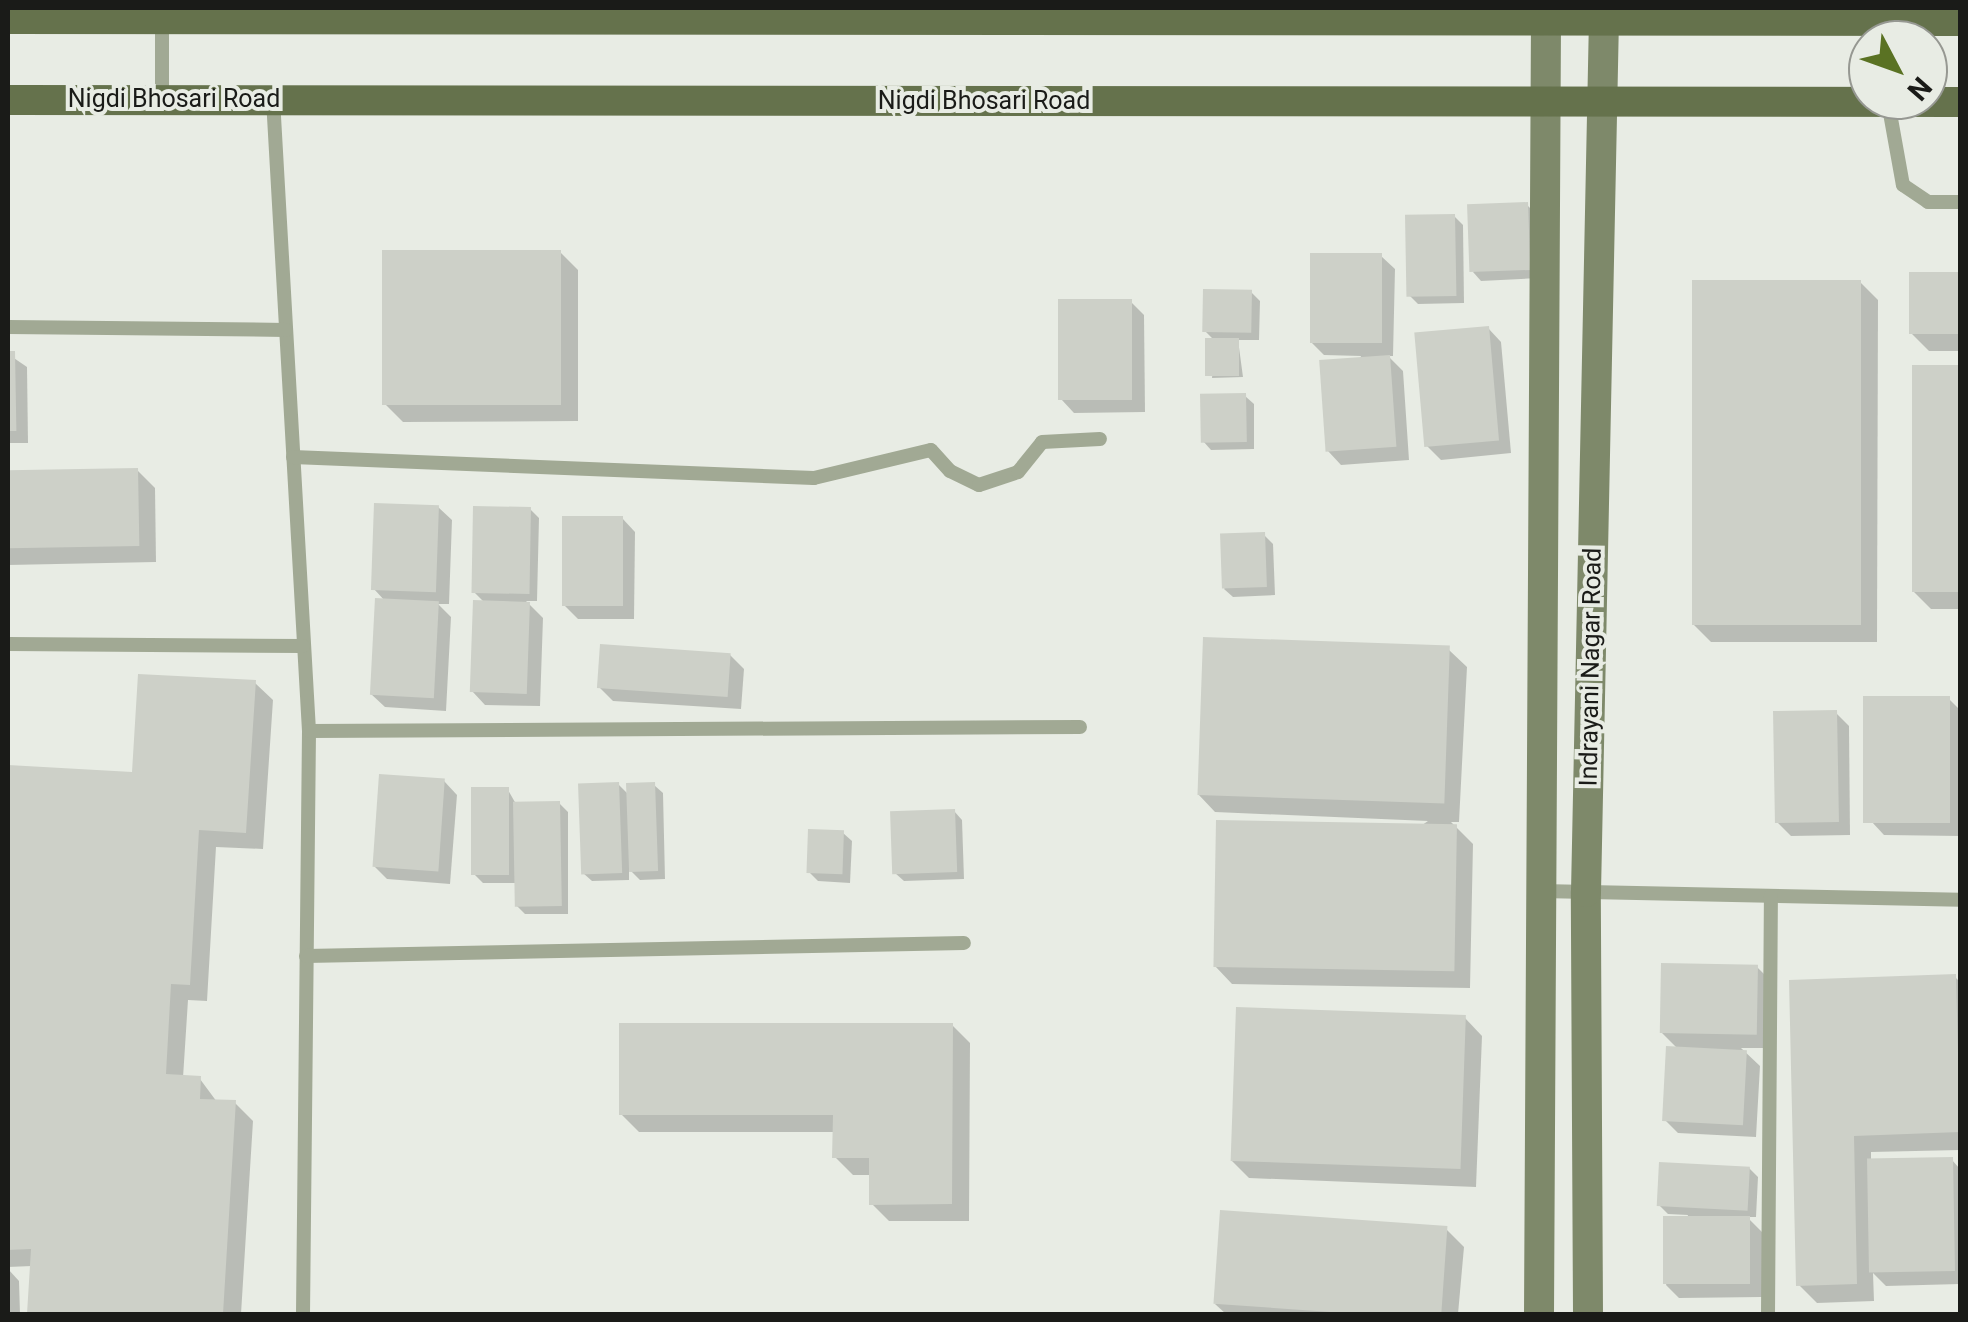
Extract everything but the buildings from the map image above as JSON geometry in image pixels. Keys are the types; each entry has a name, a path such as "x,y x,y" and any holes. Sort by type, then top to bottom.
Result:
{"main road":[{"path":"8,19 162,13 1376,14 1546,20 1606,14 1960,20"},
{"name":"Indrayani Nagar Road","path":"1588,1314 1586,892 1606,14"},
{"name":"Indrayani Nagar Road","path":"1539,1314 1546,20"},
{"name":"Nigdi Bhosari Road","path":"8,100 1848,102"}],"lane":[{"path":"162,13 162,99"},
{"path":"272,99 309,731 303,1314"},
{"path":"1891,120 1903,185 1928,202 1960,202"},
{"path":"8,327 286,330"},
{"path":"293,457 814,478 931,450 950,470 980,485 1018,472 1042,442 1100,439"},
{"path":"8,644 303,646"},
{"path":"309,731 1080,727"},
{"path":"1541,891 1960,900"},
{"path":"1768,1314 1772,896"},
{"path":"306,956 964,942"}]}
